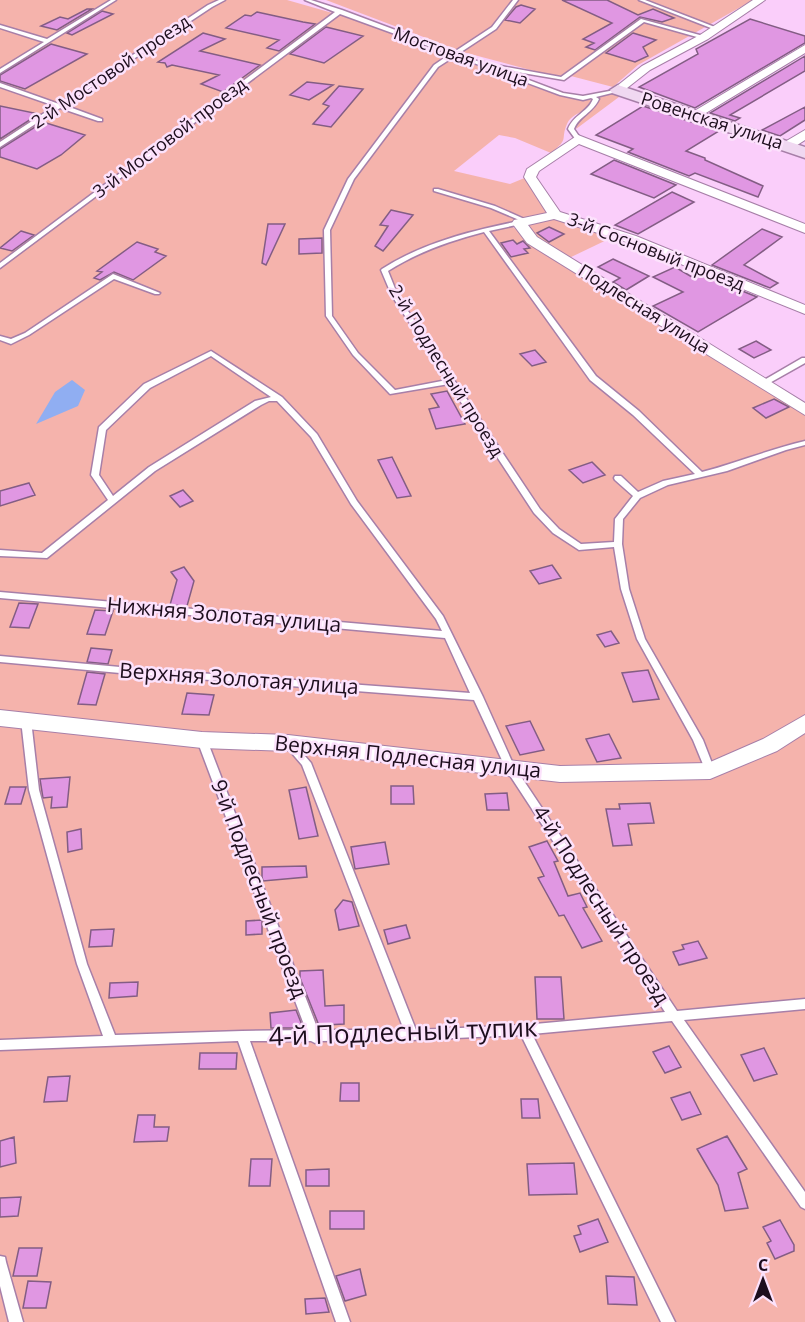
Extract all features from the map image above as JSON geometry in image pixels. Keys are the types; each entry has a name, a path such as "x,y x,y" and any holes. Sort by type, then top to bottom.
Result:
{"street":[{"path":"618,90 646,68 704,37 760,0"},
{"path":"692,116 805,48"},
{"name":"Ровенская улица","path":"618,90 805,153"},
{"path":"787,146 805,134"},
{"path":"578,139 805,229"},
{"name":"3-й Сосновый проезд","path":"578,139 533,169 530,177 555,214 631,239 805,310"},
{"path":"522,222 555,214"},
{"name":"Подлесная улица","path":"522,222 532,240 805,410"},
{"name":"Верхняя Подлесная улица","path":"0,718 202,740 288,742 560,774 710,771 770,745 805,723"}],"lane":[{"path":"0,71 114,0"},
{"name":"2-й Мостовой проезд","path":"0,145 210,6 223,0"},
{"name":"Мостовая улица","path":"307,0 562,94 592,96 618,90"},
{"path":"452,381 393,392 355,354 333,326 329,316 327,230 351,179 436,66 452,53 494,28 516,0"},
{"path":"641,0 718,28"},
{"name":"3-й Мостовой проезд","path":"0,266 340,11"},
{"path":"480,64 562,79 643,20 704,37"},
{"path":"0,26 47,41"},
{"path":"0,85 100,120"},
{"path":"578,139 571,125 575,118 592,107 596,99 592,96"},
{"path":"436,190 493,207 522,222"},
{"name":"2-й Подлесный проезд","path":"522,222 430,245 404,257 384,270 395,296 537,511 556,531 579,548 618,544"},
{"path":"485,230 593,378 636,413 700,474"},
{"path":"0,338 11,342 27,334 113,276 157,293"},
{"name":"4-й Подлесный проезд","path":"112,500 95,475 102,429 147,386 211,353 279,399 314,436 354,502 440,618 510,768 675,1017 805,1203"},
{"path":"763,383 805,360"},
{"path":"0,553 44,556 152,470 258,403 268,399 279,399"},
{"path":"710,771 698,740 641,639 626,589 618,544 619,519 637,496 666,483 724,469 805,443"},
{"path":"618,478 637,496"},
{"name":"Нижняя Золотая улица","path":"0,595 448,635"},
{"name":"Верхняя Золотая улица","path":"0,659 478,697"},
{"path":"26,720 34,790 82,964 111,1041"},
{"name":"9-й Подлесный проезд","path":"202,740 315,1038"},
{"path":"288,742 306,763 412,1035"},
{"name":"4-й Подлесный тупик","path":"0,1045 242,1036 315,1038 524,1030 805,1004"},
{"path":"524,1030 668,1322"},
{"path":"242,1036 343,1322"},
{"path":"0,1262 16,1322"}],"shaded area":[{"path":"0,0 287,0 343,16 557,95 593,101 588,108 569,120 563,141 551,153 515,138 499,135 454,171 510,184 527,177 549,213 511,226 805,412 805,1322 0,1322"},
{"path":"326,0 753,0 638,65 613,87 567,75 553,76 463,52"},
{"path":"616,93 623,94 576,129 578,118 594,107 599,97"},
{"path":"551,217 615,236 567,259 531,235 526,228 527,222"}],"water":[{"path":"72,380 85,390 78,406 36,424 55,392"}],"building":[{"path":"562,0 607,0 638,15 653,9 674,18 662,22 640,17 595,50 586,47 594,43 583,39 612,23"},
{"path":"521,5 535,9 520,23 505,20 516,7"},
{"path":"87,9 92,9 57,30 41,26 60,17 68,19"},
{"path":"102,11 113,14 72,35 67,33"},
{"path":"257,12 315,24 279,51 267,48 279,40 226,28 245,15 251,16"},
{"path":"750,19 805,36 805,43 695,108 639,87 698,54 696,49"},
{"path":"326,27 363,36 324,63 290,54"},
{"path":"203,33 225,39 200,51 260,65 223,92 201,84 219,75 172,65 167,67 165,63 158,62"},
{"path":"633,33 656,40 643,47 648,56 635,62 606,53"},
{"path":"51,44 87,54 25,89 0,81 0,75"},
{"path":"805,56 805,71 730,115 740,118 735,121 710,113"},
{"path":"307,82 333,85 309,100 290,95"},
{"path":"339,86 363,89 331,127 313,124 329,106 323,104"},
{"path":"0,106 39,114 0,139"},
{"path":"643,106 719,131 686,151 763,186 758,197 695,173 689,176 628,152 633,149 596,135"},
{"path":"805,107 805,120 780,136 762,130"},
{"path":"43,122 85,135 61,155 37,169 0,157 0,149"},
{"path":"614,160 676,185 654,198 591,174"},
{"path":"672,192 694,202 638,234 615,225"},
{"path":"391,210 413,215 383,251 375,246 388,226 380,225"},
{"path":"268,224 285,224 266,265 262,263"},
{"path":"549,227 564,234 549,242 537,233"},
{"path":"762,229 782,237 744,265 778,283 770,288 712,265"},
{"path":"21,231 34,235 12,251 0,248"},
{"path":"322,238 322,253 299,254 299,239"},
{"path":"513,240 517,244 523,241 530,248 524,249 528,253 511,257 501,243"},
{"path":"137,242 158,249 155,252 166,256 133,280 114,272 100,280 94,278 102,272 97,271"},
{"path":"613,259 649,276 626,290 613,282 620,278 598,267"},
{"path":"675,267 692,277 698,273 757,297 698,332 653,306 683,292 653,277"},
{"path":"756,341 771,350 754,358 739,349"},
{"path":"535,350 546,362 532,366 520,354"},
{"path":"447,391 465,424 436,429 429,409 439,407 431,394"},
{"path":"774,399 789,407 766,418 753,408"},
{"path":"392,457 411,496 397,498 378,460"},
{"path":"592,462 605,475 583,483 569,470"},
{"path":"29,483 35,495 0,506 0,491"},
{"path":"183,490 193,501 180,507 170,496"},
{"path":"552,565 561,578 539,584 530,571"},
{"path":"184,567 194,581 187,606 170,605 177,580 171,572"},
{"path":"19,603 38,604 29,628 10,627"},
{"path":"95,610 113,611 105,635 87,634"},
{"path":"611,631 619,643 605,647 597,635"},
{"path":"91,648 112,650 108,664 87,662"},
{"path":"648,670 659,699 633,702 622,673"},
{"path":"87,672 105,674 96,705 78,704"},
{"path":"187,693 214,695 209,715 182,714"},
{"path":"530,721 544,750 520,755 506,726"},
{"path":"609,734 621,758 597,762 586,739"},
{"path":"70,777 67,807 51,808 52,797 43,798 40,779"},
{"path":"391,786 413,786 414,804 391,804"},
{"path":"10,787 26,787 21,804 5,804"},
{"path":"306,787 318,836 299,839 289,790"},
{"path":"507,793 509,810 487,810 485,794"},
{"path":"650,803 654,823 628,824 632,845 613,846 606,809 620,809 619,804"},
{"path":"81,829 82,849 68,852 67,832"},
{"path":"547,841 558,861 554,862 568,896 580,893 587,907 583,908 602,941 582,948 564,915 559,916 538,878 544,876 529,847"},
{"path":"385,842 389,864 355,869 351,847"},
{"path":"306,866 307,877 263,881 262,867"},
{"path":"343,900 352,902 359,926 339,930 335,910"},
{"path":"262,920 262,934 246,935 246,921"},
{"path":"406,925 410,938 388,944 384,930"},
{"path":"114,929 112,946 89,947 91,930"},
{"path":"698,941 707,958 679,965 673,952 684,949 682,945"},
{"path":"323,970 325,1006 344,1005 344,1024 326,1025 326,1028 320,1028 300,978 300,971"},
{"path":"535,977 561,977 564,1019 537,1019"},
{"path":"138,982 137,996 109,998 110,983"},
{"path":"296,1010 302,1025 300,1028 271,1028 270,1013"},
{"path":"669,1046 681,1067 665,1073 653,1052"},
{"path":"764,1048 777,1074 754,1081 741,1055"},
{"path":"200,1053 237,1053 236,1069 199,1069"},
{"path":"70,1076 67,1101 44,1102 48,1077"},
{"path":"341,1083 359,1083 359,1101 340,1101"},
{"path":"690,1092 701,1114 682,1120 671,1098"},
{"path":"521,1099 538,1099 540,1118 522,1118"},
{"path":"138,1115 155,1115 154,1127 169,1127 167,1141 134,1142"},
{"path":"727,1136 747,1169 738,1173 748,1208 725,1211 718,1185 697,1149"},
{"path":"14,1137 16,1163 0,1167 0,1141"},
{"path":"251,1159 272,1159 270,1186 249,1186"},
{"path":"574,1163 577,1194 529,1195 527,1164"},
{"path":"329,1169 329,1186 306,1186 306,1170"},
{"path":"21,1197 18,1216 0,1217 0,1198"},
{"path":"330,1211 364,1211 364,1229 330,1229"},
{"path":"598,1219 608,1242 580,1252 574,1236 581,1234 578,1226"},
{"path":"780,1220 794,1245 794,1251 775,1259 767,1243 771,1241 763,1227"},
{"path":"19,1248 42,1248 37,1276 13,1276"},
{"path":"360,1269 366,1295 345,1301 336,1276"},
{"path":"606,1276 634,1277 637,1305 608,1304"},
{"path":"28,1281 51,1282 46,1308 23,1308"},
{"path":"325,1298 329,1312 306,1314 305,1299"}]}
